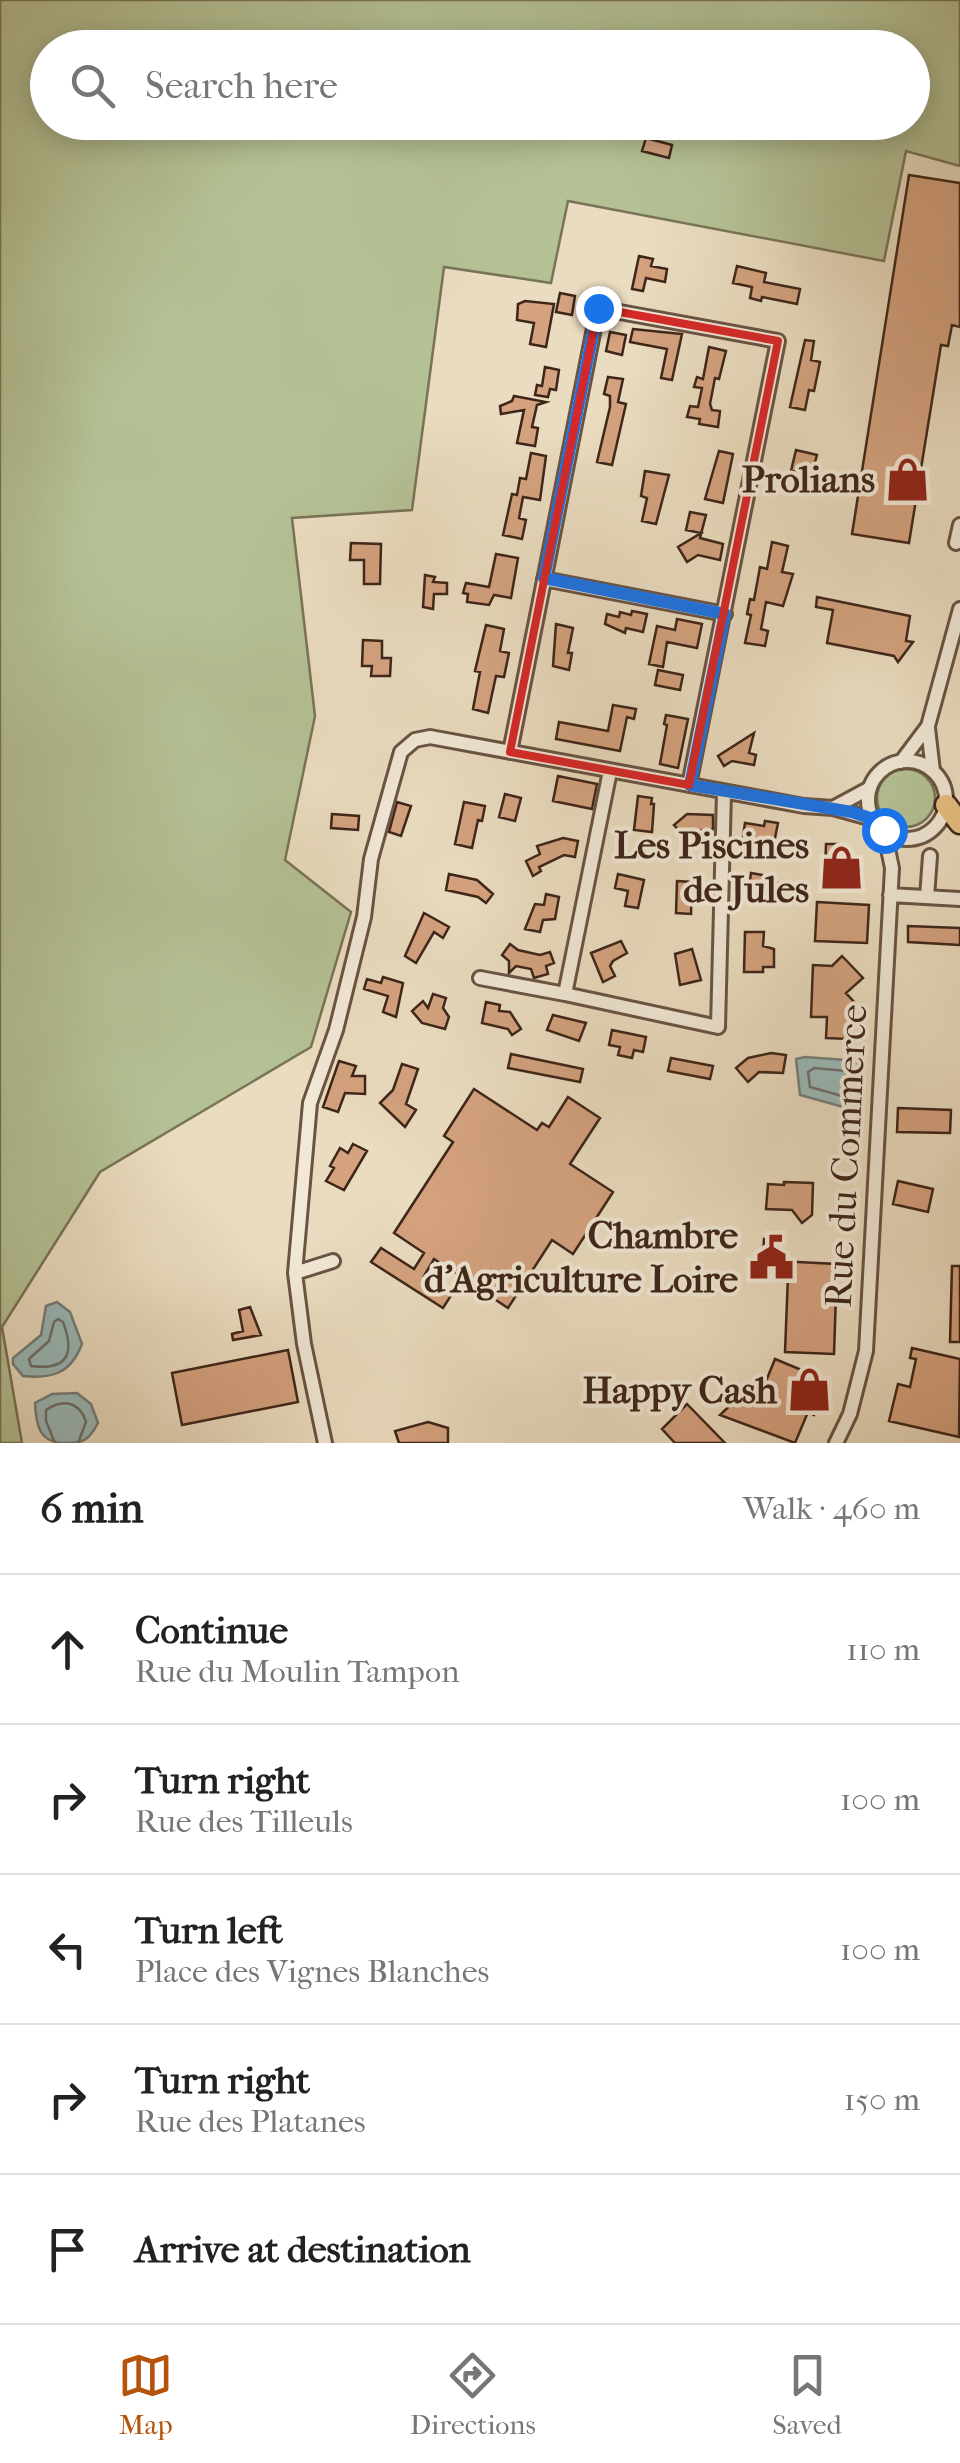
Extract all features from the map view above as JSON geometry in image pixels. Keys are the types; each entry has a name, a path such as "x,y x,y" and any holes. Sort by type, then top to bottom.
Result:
{"highway":[{"path":"946,804 960,823"}],"street":[{"path":"510,752 598,308 778,341 690,785"},
{"path":"956,542 960,525"},
{"path":"544,578 725,614"},
{"path":"901,762 928,726 960,609"},
{"path":"325,1443 294,1273 310,1103 336,1030 364,917 371,859 401,752 415,740 430,737 724,792 833,808 873,819 896,837 911,838 934,827 946,804 943,786 933,770 928,726"},
{"path":"873,819 868,799 870,788 882,770 901,762 918,762 933,770"},
{"path":"566,994 610,770"},
{"path":"833,808 870,788"},
{"path":"480,978 718,1027 724,792"},
{"name":"Rue du Commerce","path":"836,1443 850,1414 866,1351 892,868 884,830"},
{"name":"Rue du Commerce","path":"892,868 911,838"},
{"path":"927,897 930,856"},
{"path":"890,895 960,899"},
{"path":"294,1273 334,1262"}],"highlighted area":[{"path":"598,308 778,341 689,785 510,752"}],"green space":[{"path":"0,0 960,0 960,166 906,151 884,261 568,201 551,283 444,267 412,510 292,518 315,716 285,860 351,912 311,1047 100,1172 2,1327 22,1443 0,1443"},
{"path":"906,769 926,778 935,798 926,818 906,827 886,818 877,798 886,778"}],"water":[{"path":"796,1059 859,1061 854,1110 800,1095"},
{"path":"57,1302 70,1312 82,1344 78,1354 60,1372 23,1376 13,1358 41,1335 46,1306"},
{"path":"77,1393 91,1404 98,1423 95,1429 77,1442 49,1440 38,1425 35,1403 52,1394"}],"building":[{"path":"645,140 672,145 669,158 642,151"},
{"path":"909,175 960,183 960,327 952,325 948,346 941,345 909,543 852,534"},
{"path":"639,256 653,259 651,266 667,269 665,282 646,278 643,291 632,289"},
{"path":"737,266 766,273 764,282 800,289 797,304 750,298 752,287 733,283"},
{"path":"560,293 575,296 572,315 556,312"},
{"path":"518,304 554,304 546,347 530,344 534,323 517,320"},
{"path":"633,329 682,334 672,380 661,378 667,349 630,342"},
{"path":"610,332 626,335 622,355 606,351"},
{"path":"805,340 814,341 811,360 820,362 805,410 790,407"},
{"path":"709,347 726,351 710,404 712,410 720,411 718,427 687,417 690,406 698,407 702,388 694,387 697,377 703,379"},
{"path":"545,367 559,370 556,390 550,389 548,397 535,395 537,385 542,386"},
{"path":"608,377 623,379 618,402 626,404 612,465 597,462 610,407 610,396 604,394"},
{"path":"514,396 546,402 537,405 532,427 538,428 535,446 517,443 524,410 501,414 500,406"},
{"path":"796,450 817,455 812,473 791,471"},
{"path":"719,451 733,454 723,503 705,499"},
{"path":"531,453 546,456 540,500 523,497 519,518 526,520 522,539 503,535 512,494 517,495 520,478 526,479"},
{"path":"645,471 669,475 656,524 642,521 647,498 641,496"},
{"path":"690,512 706,515 700,538 723,544 720,560 698,555 687,562 678,547 701,533 686,530"},
{"path":"772,542 788,546 782,572 793,574 783,606 766,602 761,629 768,631 765,646 745,643 750,599 754,600 760,567 767,569"},
{"path":"351,543 381,544 380,584 364,584 364,560 350,560"},
{"path":"496,554 518,558 511,598 494,595 489,605 467,602 468,594 463,593 466,583 489,587"},
{"path":"425,575 435,577 433,582 447,583 447,594 434,594 433,609 423,607"},
{"path":"817,597 910,616 906,641 913,642 898,662 894,656 827,643 833,610 816,607"},
{"path":"632,611 647,614 643,632 626,628 625,633 605,624 607,614 619,617 620,612 631,615"},
{"path":"677,619 702,624 697,648 667,642 663,667 649,664 657,626 675,630"},
{"path":"556,624 573,628 569,670 553,666"},
{"path":"486,625 504,629 500,651 509,653 504,677 496,676 488,713 473,709 480,672 475,671"},
{"path":"363,640 382,641 382,658 391,658 390,676 371,676 372,666 362,666"},
{"path":"658,670 683,675 680,690 655,685"},
{"path":"613,705 636,709 634,719 627,717 620,751 556,739 559,722 608,731"},
{"path":"666,715 688,719 678,768 660,764"},
{"path":"754,733 749,753 756,755 754,765 732,761 724,766 718,756"},
{"path":"558,776 597,784 592,809 553,801"},
{"path":"505,794 521,798 515,821 499,817"},
{"path":"638,796 652,798 652,832 634,830"},
{"path":"397,802 411,806 401,836 389,832"},
{"path":"464,802 485,806 472,848 455,844"},
{"path":"332,814 359,816 358,830 331,828"},
{"path":"687,814 713,815 713,829 694,831 686,838 674,825"},
{"path":"765,821 778,823 773,848 742,843 745,823 764,826"},
{"path":"563,838 578,841 575,857 564,855 539,867 541,871 533,876 526,861 540,854 537,846"},
{"path":"826,844 837,844 836,861 851,862 850,874 825,872"},
{"path":"751,873 773,877 783,891 773,898 749,888"},
{"path":"449,874 477,880 493,894 486,903 478,897 446,890"},
{"path":"618,874 644,880 638,908 625,906 628,891 615,888"},
{"path":"677,881 692,882 691,914 676,913"},
{"path":"546,894 559,897 555,919 543,920 540,932 525,929 535,904 544,905"},
{"path":"817,902 869,905 867,943 815,941"},
{"path":"424,913 449,927 443,938 434,932 416,963 405,956"},
{"path":"908,926 960,928 960,945 908,942"},
{"path":"745,932 764,932 763,946 774,949 774,967 763,967 763,972 744,972"},
{"path":"621,941 627,953 613,961 610,966 615,976 603,982 591,953"},
{"path":"510,944 540,955 550,952 554,963 546,966 548,974 534,978 531,969 516,966 509,973 509,961 502,955"},
{"path":"692,949 701,980 680,985 675,954"},
{"path":"842,956 863,978 846,993 856,1004 850,1008 849,1039 826,1038 827,1017 811,1017 813,965 832,966"},
{"path":"383,977 403,983 396,1017 383,1012 388,996 364,989 367,979 381,983"},
{"path":"433,994 446,998 443,1008 449,1017 445,1029 422,1023 412,1011 423,1001 428,1008"},
{"path":"486,1002 500,1005 499,1011 510,1012 521,1029 512,1035 508,1029 482,1023"},
{"path":"553,1015 586,1023 579,1041 547,1030"},
{"path":"612,1030 646,1037 643,1052 634,1050 632,1058 618,1055 620,1047 609,1045"},
{"path":"771,1053 786,1055 783,1073 759,1072 748,1082 736,1068 748,1058"},
{"path":"511,1054 583,1069 580,1082 508,1068"},
{"path":"671,1058 713,1066 710,1079 668,1071"},
{"path":"339,1061 356,1066 352,1076 365,1076 365,1094 345,1093 338,1112 323,1107"},
{"path":"402,1064 418,1069 406,1104 416,1110 405,1127 380,1103 393,1090"},
{"path":"474,1089 537,1130 542,1123 549,1127 568,1097 600,1118 570,1164 613,1192 573,1254 552,1240 508,1308 434,1259 424,1276 452,1294 443,1308 371,1262 381,1248 414,1269 424,1253 394,1233 453,1142 444,1136"},
{"path":"898,1108 951,1110 950,1133 897,1132"},
{"path":"353,1144 367,1151 344,1190 326,1181 340,1148 348,1153"},
{"path":"898,1181 933,1189 928,1212 893,1204"},
{"path":"813,1183 812,1215 802,1223 792,1210 766,1209 768,1184"},
{"path":"764,1239 779,1239 778,1261 837,1264 834,1354 785,1352 788,1276 762,1275"},
{"path":"952,1266 960,1266 960,1342 950,1342"},
{"path":"250,1307 261,1335 233,1340 232,1334 243,1331 239,1310"},
{"path":"912,1348 960,1359 959,1437 889,1421 898,1384 910,1387 916,1359 910,1358"},
{"path":"288,1350 298,1402 182,1425 172,1373"},
{"path":"775,1359 828,1381 814,1415 808,1412 795,1443 720,1415 750,1386 762,1391"},
{"path":"687,1404 725,1443 675,1443 662,1429"},
{"path":"428,1422 448,1428 448,1443 399,1443 395,1431"}],"place":[{"name":"Prolians","path":"908,479"},
{"name":"Les Piscines de Jules","path":"842,867"},
{"name":"Chambre d'Agriculture Loire","path":"771,1257"},
{"name":"Happy Cash","path":"810,1390"}],"route":[{"path":"598,308 544,578 725,614 690,785 852,812 873,819 884,830"}]}
